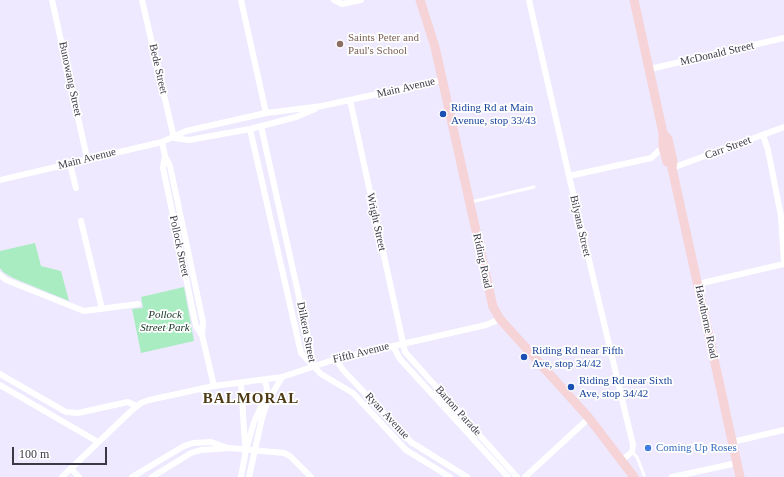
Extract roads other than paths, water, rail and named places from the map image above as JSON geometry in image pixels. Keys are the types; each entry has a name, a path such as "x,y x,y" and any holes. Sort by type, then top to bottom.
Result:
{"main road":[{"name":"Riding Road","path":"420,0 434,46 488,292 493,307 500,319 589,418 634,477"},
{"name":"Hawthorne Road","path":"634,0 663,133 663,147 667,162 672,168"},
{"name":"Hawthorne Road","path":"663,133 668,139 673,161 672,168 740,477"}],"street":[{"name":"Bunowang Street","path":"52,0 87,158"},
{"name":"Bede Street","path":"142,0 174,138"},
{"path":"241,0 266,113"},
{"path":"334,0 342,4 361,0"},
{"name":"Bilyana Street","path":"529,0 568,176 633,445 632,452"},
{"name":"McDonald Street","path":"650,69 784,38"},
{"name":"Main Avenue","path":"0,180 70,164 87,158 162,142 174,138 186,131 266,113 322,106 442,80"},
{"name":"Wright Street","path":"350,100 403,343"},
{"name":"Main Avenue","path":"174,138 189,140 250,129 296,117 322,106"},
{"name":"Dilkera Street","path":"261,126 311,351 313,367"},
{"name":"Carr Street","path":"672,168 784,127"},
{"name":"Dilkera Street","path":"250,129 301,353 313,367"},
{"path":"698,284 784,263 781,216 768,150 763,135"},
{"name":"Pollock Street","path":"162,142 165,156 170,166 203,322 202,335 214,386"},
{"path":"568,176 653,156 663,147"},
{"path":"70,164 76,188"},
{"path":"81,221 102,309"},
{"path":"0,274 6,280 84,311 138,304"},
{"name":"Fifth Avenue","path":"62,477 136,406 149,400 214,386 282,377 336,359 486,325 500,319"},
{"name":"Barton Parade","path":"403,343 406,352 411,358 517,477"},
{"name":"Barton Parade","path":"393,346 400,359 508,477"},
{"name":"Ryan Avenue","path":"336,359 343,370 411,442 467,477"},
{"name":"Ryan Avenue","path":"313,367 353,393 406,450 450,477"},
{"path":"0,374 66,412 78,413 128,402 136,406"},
{"path":"249,477 258,432 267,403 282,377"},
{"path":"241,477 246,450 254,422 265,398 267,388 265,380"},
{"path":"241,383 246,450"},
{"path":"0,385 98,442"},
{"path":"525,477 589,418"},
{"path":"732,442 784,430"},
{"path":"132,477 184,446 193,443 211,442 230,448 284,453 290,456 311,477"},
{"path":"152,477 191,453 201,450 230,448"},
{"path":"622,460 632,452"},
{"path":"672,477 737,462"},
{"path":"71,469 79,477"}],"lane":[{"path":"469,202 534,187"},
{"name":"Bilyana Street","path":"632,452 637,457 644,475"}],"place":[{"name":"Saints Peter and Paul's School","path":"340,44"},
{"name":"Riding Rd at Main Avenue, stop 33/43","path":"443,114"},
{"name":"Riding Rd near Fifth Ave, stop 34/42","path":"524,357"},
{"name":"Riding Rd near Sixth Ave, stop 34/42","path":"571,387"},
{"name":"Coming Up Roses","path":"648,448"}],"district":[{"name":"BALMORAL","path":"251,399"}],"park label":[{"name":"Pollock Street Park","path":"165,321"}]}
